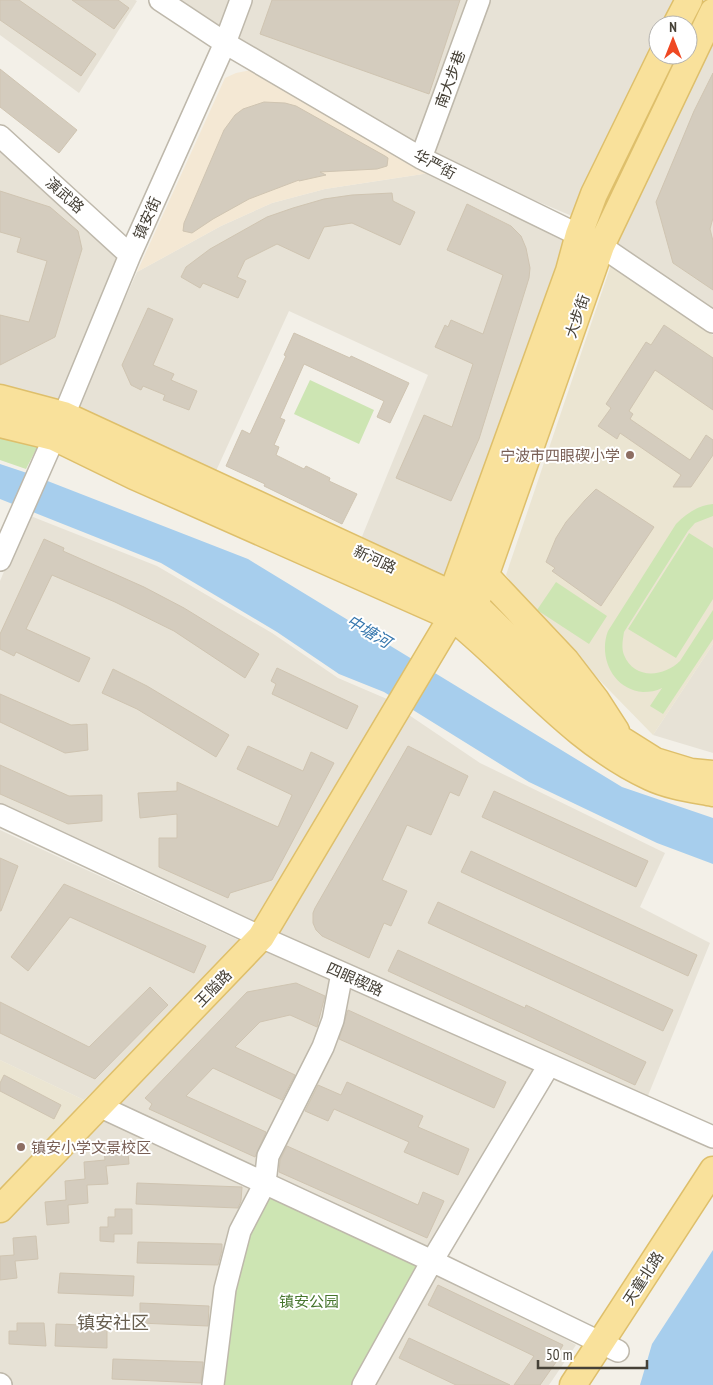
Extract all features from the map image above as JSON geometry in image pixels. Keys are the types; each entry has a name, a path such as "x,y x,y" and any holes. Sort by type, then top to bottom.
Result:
{"main road":[{"path":"681,15 689,0"},
{"name":"大步街","path":"460,606 569,271 590,240 713,12"},
{"name":"大步街","path":"460,606 485,575 590,240 594,194 657,65"},
{"name":"新河路","path":"0,398 59,426 134,476 460,606 514,643 569,701 593,722 655,761 691,772 713,774"},
{"name":"新河路","path":"0,424 59,426"},
{"path":"485,575 566,661 596,700 616,730 618,738"},
{"name":"新河路","path":"460,606 478,638 546,704 599,748 651,778 689,789 713,793"},
{"name":"王隘路","path":"0,1209 261,937 460,606"},
{"name":"天童北路","path":"573,1385 609,1347 713,1170"},
{"path":"594,1385 609,1347 713,1197"}],"street":[{"name":"华严街","path":"160,0 225,43 421,158 590,240 713,322"},
{"name":"镇安街","path":"2,556 59,426 130,255 225,43 241,0"},
{"name":"南大步巷","path":"421,158 479,0"},
{"name":"演武路","path":"0,136 130,255"},
{"name":"四眼碶路","path":"0,816 261,937 713,1137"},
{"path":"213,1385 225,1289 240,1231 265,1183 268,1156 322,1047 333,1020 342,973"},
{"path":"363,1385 432,1260 549,1065"},
{"path":"99,1106 432,1260 609,1347"}],"shaded area":[{"path":"0,0 137,1 79,93 0,35"},
{"path":"177,0 231,0 221,30"},
{"path":"250,0 682,0 675,15 648,15 648,65 651,65 579,219 432,157 232,42"},
{"path":"709,42 713,44 713,310 616,242"},
{"path":"251,70 436,172 325,189 272,203 221,226 137,272 225,78 236,73"},
{"path":"0,146 121,256 57,404 0,389"},
{"path":"436,172 571,237 448,578 361,539 428,375 289,311 216,471 75,410 137,272 221,226 272,203 325,189"},
{"name":"宁波市四眼碶小学","path":"611,265 713,335 713,644 653,735 529,608 506,575"},
{"path":"28,515 157,566 272,633 338,678 387,699 257,927 0,808 0,581"},
{"path":"713,644 713,753 653,735"},
{"path":"406,713 480,763 665,853 640,907 710,943 647,1098 275,931"},
{"path":"0,830 245,943 84,1100 0,1060"},
{"path":"264,948 537,1068 429,1252 114,1106"},
{"name":"镇安小学文景校区","path":"0,1060 84,1100 0,1193"},
{"path":"101,1109 261,1181 207,1385 6,1385 0,1380 0,1213"},
{"path":"435,1265 576,1345 549,1385 367,1385"}],"green space":[{"path":"310,380 374,410 359,444 294,414"},
{"path":"0,432 40,442 26,469 0,460"},
{"path":"713,504 713,516 695,523 688,531 624,632 622,644 624,655 629,663 635,669 642,672 658,673 680,661 713,610 713,639 663,714 650,706 662,688 643,692 632,690 623,685 610,670 605,651 605,641 608,631 676,524 702,506"},
{"path":"689,533 713,548 713,599 676,658 628,629"},
{"path":"556,582 607,616 589,644 537,610"},
{"name":"镇安公园","path":"268,1194 421,1264 355,1385 219,1385 244,1231"}],"water":[{"path":"0,464 248,559 622,787 713,818 713,864 657,843 529,782 384,692 339,674 277,632 161,563 0,499"},
{"path":"713,1250 713,1385 640,1385 652,1344"}],"building":[{"path":"0,0 19,0 96,54 81,76 0,20"},
{"path":"72,0 118,0 129,8 114,29"},
{"path":"272,0 460,0 429,94 260,34"},
{"path":"0,69 77,130 59,153 0,107"},
{"path":"713,73 713,218 710,229 713,241 713,290 673,263 656,202 694,111"},
{"path":"264,102 285,103 296,106 385,156 388,158 387,166 377,169 320,172 326,175 299,180 249,199 192,233 183,231 184,223 224,130 235,115 243,109"},
{"path":"0,191 50,207 78,231 82,249 55,337 0,365 0,315 29,322 47,261 17,252 21,238 0,232"},
{"path":"392,193 393,201 415,212 400,245 352,223 324,227 309,259 277,244 245,260 237,277 246,281 238,298 203,283 200,288 181,277 186,267 210,249 267,217 324,199 352,195"},
{"path":"467,204 511,226 521,236 526,248 530,268 529,278 479,439 451,501 396,478 424,415 452,427 473,364 435,347 445,325 448,327 451,320 483,334 503,275 447,250"},
{"path":"148,308 173,319 153,365 174,374 171,380 197,391 189,410 163,400 165,395 143,386 141,390 131,385 122,365"},
{"path":"664,325 713,358 713,410 655,370 629,411 633,414 630,419 690,460 706,435 713,440 713,455 691,487 673,487 681,475 620,433 617,439 598,426 611,408 606,404 646,342 651,345"},
{"path":"294,333 350,358 351,356 409,383 390,423 377,417 384,401 304,364 280,418 285,420 274,445 279,447 276,455 304,469 306,466 330,478 329,481 357,494 342,524 226,466 242,430 250,434 286,356 284,355"},
{"path":"596,489 654,527 601,606 552,571 555,568 546,562 556,538 566,522"},
{"path":"44,539 64,548 63,551 144,587 184,608 259,654 245,678 174,631 115,602 52,575 26,629 90,658 79,682 16,652 14,656 0,649 0,634"},
{"path":"277,668 358,706 347,729 272,694 276,684 271,681"},
{"path":"113,669 147,686 229,735 216,757 137,709 102,693"},
{"path":"0,694 71,725 87,724 88,750 65,753 0,722"},
{"path":"248,746 303,771 311,752 334,763 272,880 230,893 228,898 159,867 159,838 177,838 177,814 140,818 138,793 177,791 177,782 278,827 292,795 237,769"},
{"path":"408,746 468,776 459,796 450,792 431,835 407,825 382,880 407,891 391,926 384,923 369,958 322,936 316,930 313,923 313,913"},
{"path":"0,765 69,796 102,795 102,821 68,824 0,794"},
{"path":"494,791 648,861 636,887 482,817"},
{"path":"471,851 697,955 688,976 461,872"},
{"path":"0,858 18,866 1,911 0,911"},
{"path":"64,884 206,946 194,973 70,917 28,971 11,957"},
{"path":"438,902 673,1010 663,1031 428,923"},
{"path":"398,950 525,1008 526,1005 646,1062 635,1085 388,971"},
{"path":"296,983 325,996 317,1027 290,1015 260,1022 235,1047 295,1075 282,1100 213,1068 186,1096 266,1132 255,1157 149,1109 152,1104 145,1098 247,992"},
{"path":"150,987 168,1005 95,1079 0,1033 0,1002 89,1047"},
{"path":"348,1010 506,1082 494,1108 339,1039"},
{"path":"4,1075 61,1105 54,1119 0,1091 0,1083"},
{"path":"347,1082 423,1116 418,1127 469,1149 458,1175 404,1152 409,1142 334,1109 328,1121 305,1111 318,1085 341,1095"},
{"path":"127,1141 129,1164 106,1166 108,1184 87,1185 88,1203 68,1205 69,1223 47,1225 45,1202 66,1200 65,1181 85,1179 84,1162 105,1160 103,1143"},
{"path":"287,1146 418,1205 423,1192 444,1201 427,1238 279,1172 280,1160"},
{"path":"137,1183 242,1187 241,1201 238,1208 136,1204"},
{"path":"115,1209 132,1209 132,1234 114,1234 114,1242 100,1241 100,1227 108,1227 108,1217 115,1217"},
{"path":"36,1236 38,1259 15,1261 17,1278 0,1280 0,1256 14,1255 13,1238"},
{"path":"138,1242 222,1244 222,1250 218,1265 137,1263"},
{"path":"60,1273 134,1276 133,1296 58,1293"},
{"path":"438,1285 563,1345 558,1354 561,1355 540,1385 514,1385 534,1356 428,1305"},
{"path":"140,1303 209,1306 208,1326 140,1323"},
{"path":"17,1323 44,1323 46,1346 9,1344 9,1331 17,1331"},
{"path":"56,1324 107,1326 107,1348 55,1346"},
{"path":"409,1338 510,1385 456,1385 399,1358"},
{"path":"113,1359 203,1362 201,1383 112,1379"}],"place":[{"name":"宁波市四眼碶小学","path":"630,455"},
{"name":"镇安小学文景校区","path":"21,1147"}],"district":[{"name":"镇安社区","path":"113,1322"}],"water label":[{"name":"中塘河","path":"369,631"}]}
